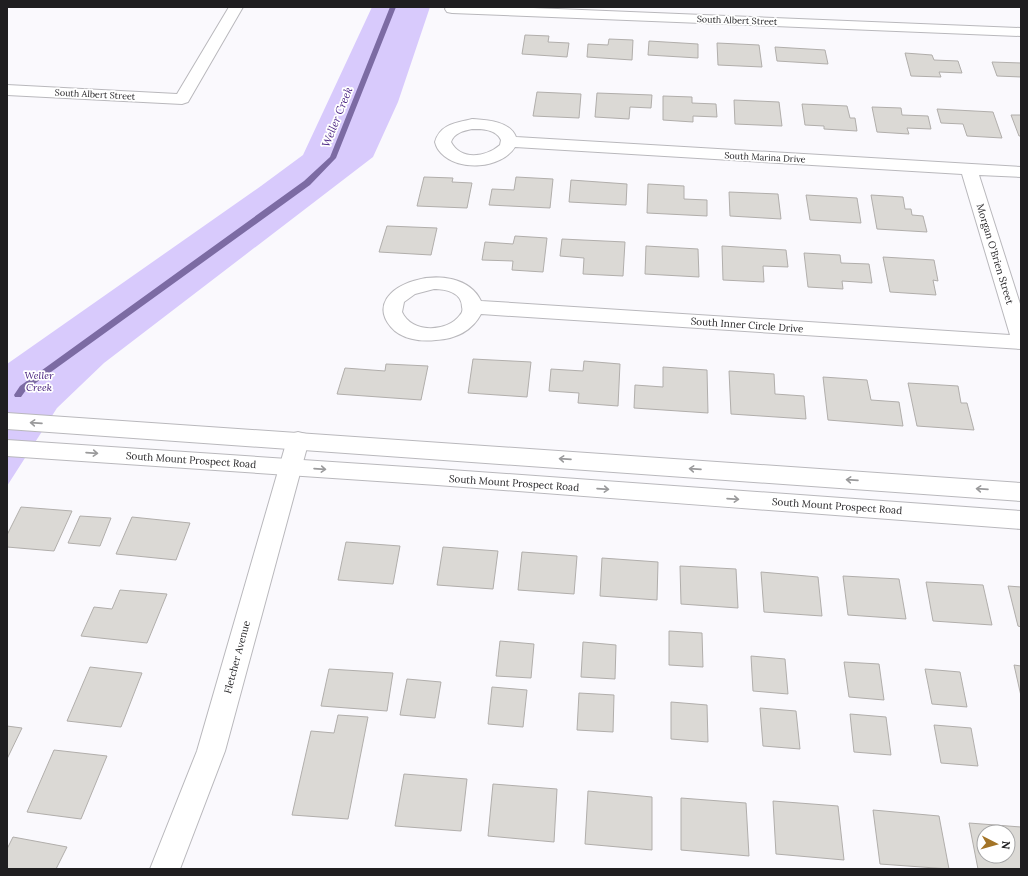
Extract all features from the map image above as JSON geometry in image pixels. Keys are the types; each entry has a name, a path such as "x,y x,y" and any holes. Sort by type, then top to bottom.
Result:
{"street":[{"name":"South Albert Street","path":"7,90 182,99 236,7"},
{"name":"South Albert Street","path":"452,8 1021,32"},
{"name":"South Marina Drive","path":"509,142 1021,172"},
{"name":"Morgan O'Brien Street","path":"969,169 1021,341"},
{"name":"South Inner Circle Drive","path":"473,307 1021,341"},
{"path":"7,421 298,440 1021,492"},
{"name":"Fletcher Avenue","path":"165,869 211,752 289,467 298,440"},
{"name":"South Mount Prospect Road","path":"7,448 1021,520"}],"green space":[{"name":"Weller Creek","path":"372,7 430,7 398,102 373,157 104,363 57,408 7,486 7,364 303,155"}],"building":[{"path":"525,35 549,36 548,42 569,43 567,57 522,54"},
{"path":"609,39 633,40 632,60 587,57 588,44 608,45"},
{"path":"649,41 698,44 698,58 648,55"},
{"path":"717,43 759,45 762,67 718,65"},
{"path":"775,47 825,50 828,64 777,61"},
{"path":"905,53 932,55 934,60 958,61 962,73 939,72 941,77 911,76"},
{"path":"992,62 1021,63 1021,77 997,76"},
{"path":"537,92 581,94 579,118 533,116"},
{"path":"597,93 652,95 651,108 630,107 629,119 595,117"},
{"path":"663,96 692,97 692,103 716,104 717,117 693,116 693,122 663,120"},
{"path":"734,100 779,102 782,126 735,124"},
{"path":"802,104 847,106 850,118 855,118 857,131 824,129 824,126 805,125"},
{"path":"872,107 901,108 902,115 928,116 931,129 907,128 909,134 877,132"},
{"path":"937,109 993,112 1002,138 967,136 963,124 941,123"},
{"path":"1011,115 1021,115 1021,136 1019,136"},
{"path":"424,177 453,178 452,182 472,183 467,208 417,206"},
{"path":"516,177 553,179 550,208 489,205 492,189 514,190"},
{"path":"571,180 627,184 626,205 569,202"},
{"path":"648,184 684,186 684,199 707,200 707,216 647,213"},
{"path":"729,192 778,194 781,219 730,216"},
{"path":"806,195 857,198 861,223 810,220"},
{"path":"871,195 903,197 905,209 911,209 912,215 923,216 927,232 877,229"},
{"path":"387,226 437,228 431,255 379,252"},
{"path":"515,236 547,238 543,272 512,270 513,261 482,260 485,242 513,244"},
{"path":"562,239 625,242 623,276 583,274 584,258 560,256"},
{"path":"646,246 698,249 699,277 645,274"},
{"path":"722,246 786,250 788,267 763,266 764,282 723,280"},
{"path":"804,253 840,255 841,263 869,264 872,283 842,281 843,289 808,287"},
{"path":"883,257 934,260 938,281 933,280 936,295 890,292"},
{"path":"473,359 531,362 527,397 468,393"},
{"path":"584,361 620,364 618,406 578,403 579,393 549,391 551,369 583,371"},
{"path":"386,364 428,366 421,400 337,394 345,368 385,371"},
{"path":"663,367 707,370 708,413 634,408 635,385 663,387"},
{"path":"729,371 774,374 775,394 804,396 806,419 731,414"},
{"path":"823,377 867,380 871,400 899,402 903,426 828,420"},
{"path":"908,383 958,386 961,403 967,403 974,430 917,426"},
{"path":"21,507 72,511 54,551 7,547 7,535"},
{"path":"80,516 111,518 100,546 68,543"},
{"path":"132,517 190,523 176,560 116,554"},
{"path":"346,542 400,546 393,584 338,580"},
{"path":"443,547 498,551 493,589 437,585"},
{"path":"522,552 577,556 574,594 518,590"},
{"path":"602,558 658,562 657,600 600,596"},
{"path":"680,566 736,569 738,608 681,604"},
{"path":"761,572 818,577 822,616 764,612"},
{"path":"843,576 899,579 906,619 848,615"},
{"path":"926,582 983,585 992,625 933,621"},
{"path":"1008,586 1021,587 1021,627 1018,626"},
{"path":"120,590 167,594 147,643 81,636 94,607 112,609"},
{"path":"669,631 702,633 703,667 669,665"},
{"path":"500,641 534,644 531,678 496,676"},
{"path":"583,642 616,645 615,679 581,677"},
{"path":"751,656 785,659 788,694 753,691"},
{"path":"844,662 879,664 884,700 849,697"},
{"path":"1014,665 1021,666 1021,696"},
{"path":"90,667 142,673 121,727 67,721"},
{"path":"329,669 393,673 387,711 321,706"},
{"path":"925,669 960,672 967,707 932,704"},
{"path":"407,679 441,682 435,718 400,715"},
{"path":"492,687 527,690 523,727 488,724"},
{"path":"579,693 614,695 613,732 577,730"},
{"path":"671,702 707,705 708,742 671,739"},
{"path":"760,708 796,711 800,749 763,746"},
{"path":"850,714 886,717 891,755 854,752"},
{"path":"338,715 368,717 348,819 292,815 311,731 334,733"},
{"path":"934,725 971,728 978,766 941,763"},
{"path":"7,726 22,728 7,759"},
{"path":"54,750 107,756 81,819 27,812"},
{"path":"404,774 467,779 461,831 395,826"},
{"path":"493,784 557,789 554,842 488,836"},
{"path":"588,791 652,797 652,850 585,844"},
{"path":"681,798 746,803 749,856 681,850"},
{"path":"773,801 838,806 844,860 776,854"},
{"path":"873,810 939,816 949,869 880,864"},
{"path":"969,823 982,824 976,824 976,859"},
{"path":"1016,827 1021,827 1021,869 978,869 977,864 1016,864"},
{"path":"13,837 67,847 56,869 7,869 7,849"}],"waterway":[{"name":"Weller Creek","path":"18,395 23,388 307,183 333,158 393,7"}]}
